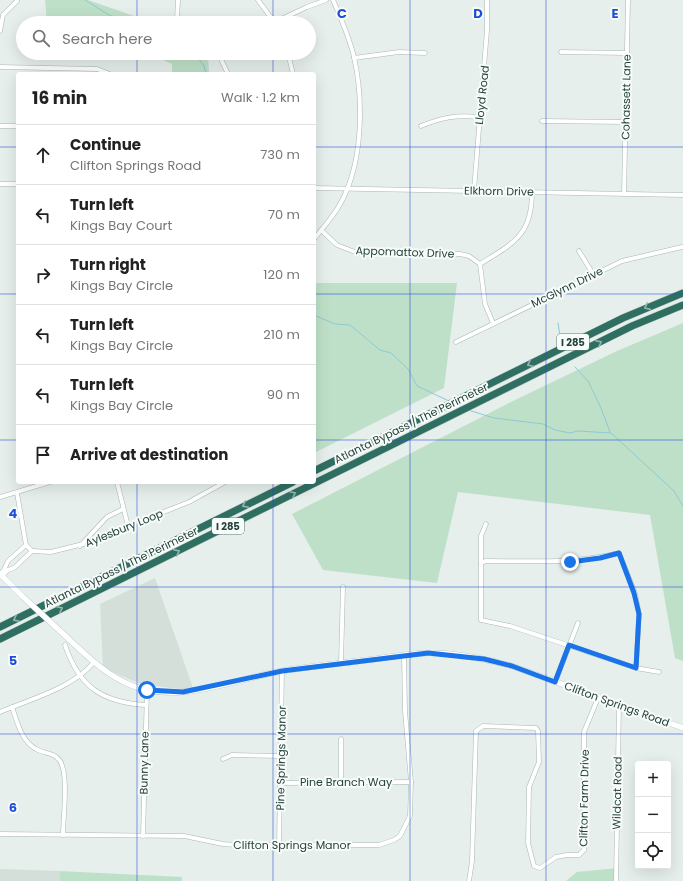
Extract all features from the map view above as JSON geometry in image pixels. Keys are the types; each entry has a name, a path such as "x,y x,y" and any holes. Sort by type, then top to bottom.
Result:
{"highway":[{"name":"Atlanta Bypass / The Perimeter","path":"316,471 623,318 683,293"},
{"name":"Atlanta Bypass / The Perimeter","path":"316,482 632,326 683,305"},
{"name":"Atlanta Bypass / The Perimeter","path":"0,626 289,484"},
{"name":"Atlanta Bypass / The Perimeter","path":"0,639 313,484"}],"street":[{"path":"177,16 178,0"},
{"path":"258,0 270,16"},
{"path":"289,16 326,0"},
{"path":"316,236 331,218 348,189 356,162 358,143 359,103 354,58 344,24 333,0"},
{"name":"Lloyd Road","path":"474,190 479,117 488,30 487,0"},
{"name":"Cohassett Lane","path":"624,194 628,0"},
{"path":"0,31 3,15 17,1"},
{"path":"354,58 399,52 425,53"},
{"path":"561,52 627,53"},
{"path":"221,60 227,72"},
{"path":"290,60 293,72"},
{"path":"0,68 97,69 105,72"},
{"path":"421,126 459,115 479,117"},
{"path":"542,121 625,122"},
{"path":"0,126 16,126"},
{"path":"0,184 16,184"},
{"name":"Elkhorn Drive","path":"316,188 683,195"},
{"path":"493,323 485,304 480,264 522,234 528,223 532,192"},
{"name":"Appomattox Drive","path":"321,230 337,245 355,252 460,254 469,256 480,264"},
{"name":"McGlynn Drive","path":"456,342 622,261 682,247"},
{"path":"579,251 593,274"},
{"path":"0,497 44,484"},
{"path":"117,484 128,526"},
{"name":"Aylesbury Loop","path":"32,551 52,552 99,540 128,526 189,502 221,484"},
{"path":"1,575 22,561 32,551 26,545 17,493"},
{"path":"80,546 107,516 123,509"},
{"path":"486,524 481,536 481,620 510,626 636,668 659,672"},
{"path":"1,575 8,561 26,545"},
{"path":"481,564 486,561 570,562 600,558 619,553 634,593 639,614 636,668"},
{"path":"15,554 20,556 22,561"},
{"name":"Clifton Springs Road","path":"1,575 94,662 120,680 147,690 177,692 199,689 282,671 428,653 484,659 512,666 683,728"},
{"path":"341,663 343,587"},
{"path":"555,682 578,623"},
{"path":"65,645 73,667 80,677 99,693 112,699 130,704 145,705"},
{"name":"Clifton Springs Manor","path":"0,834 184,836 230,845 379,845 394,840 404,832 409,821 412,782 405,712 404,655"},
{"path":"0,712 80,677 94,662"},
{"name":"Pine Springs Manor","path":"279,845 282,671"},
{"name":"Bunny Lane","path":"143,836 145,705 147,690"},
{"name":"Clifton Farm Drive","path":"469,881 472,860 476,731 483,726 536,728 538,731 538,762 529,787 528,843 534,866 540,868 556,857 579,855 584,850 584,732 598,698"},
{"name":"Wildcat Road","path":"616,881 619,705"},
{"path":"12,707 26,741 35,749 53,755 62,765 64,776 63,835"},
{"path":"341,739 341,782"},
{"path":"223,759 232,755 281,756"},
{"name":"Pine Branch Way","path":"280,783 412,782"}],"shaded area":[{"path":"155,578 194,691 141,684 103,668 100,604"},
{"path":"0,869 59,871 60,881 0,881"}],"green space":[{"path":"45,0 88,0 134,16 46,16"},
{"path":"163,60 208,60 209,72 172,72 172,64"},
{"path":"316,283 457,283 444,388 316,452"},
{"path":"683,323 683,661 675,658 650,515 458,492 437,583 323,570 292,514 513,401 617,351"},
{"path":"618,868 618,881 566,881 577,872"},
{"path":"59,871 182,877 182,881 60,881"}],"waterway":[{"path":"85,0 111,16"},
{"path":"199,60 204,66 206,72"},
{"path":"316,316 335,324 350,325 380,350 391,353 408,369 417,386 449,401"},
{"path":"558,323 560,336"},
{"path":"575,367 588,381 601,408 610,432"},
{"path":"456,404 462,407"},
{"path":"468,410 494,418 543,424 555,430 570,433 578,431 611,433 674,491 683,506"}],"route":[{"path":"147,690 183,692 282,671 428,653 484,659 512,666 555,682 569,645 636,668 639,614 634,593 619,553 600,558 570,562"}]}
